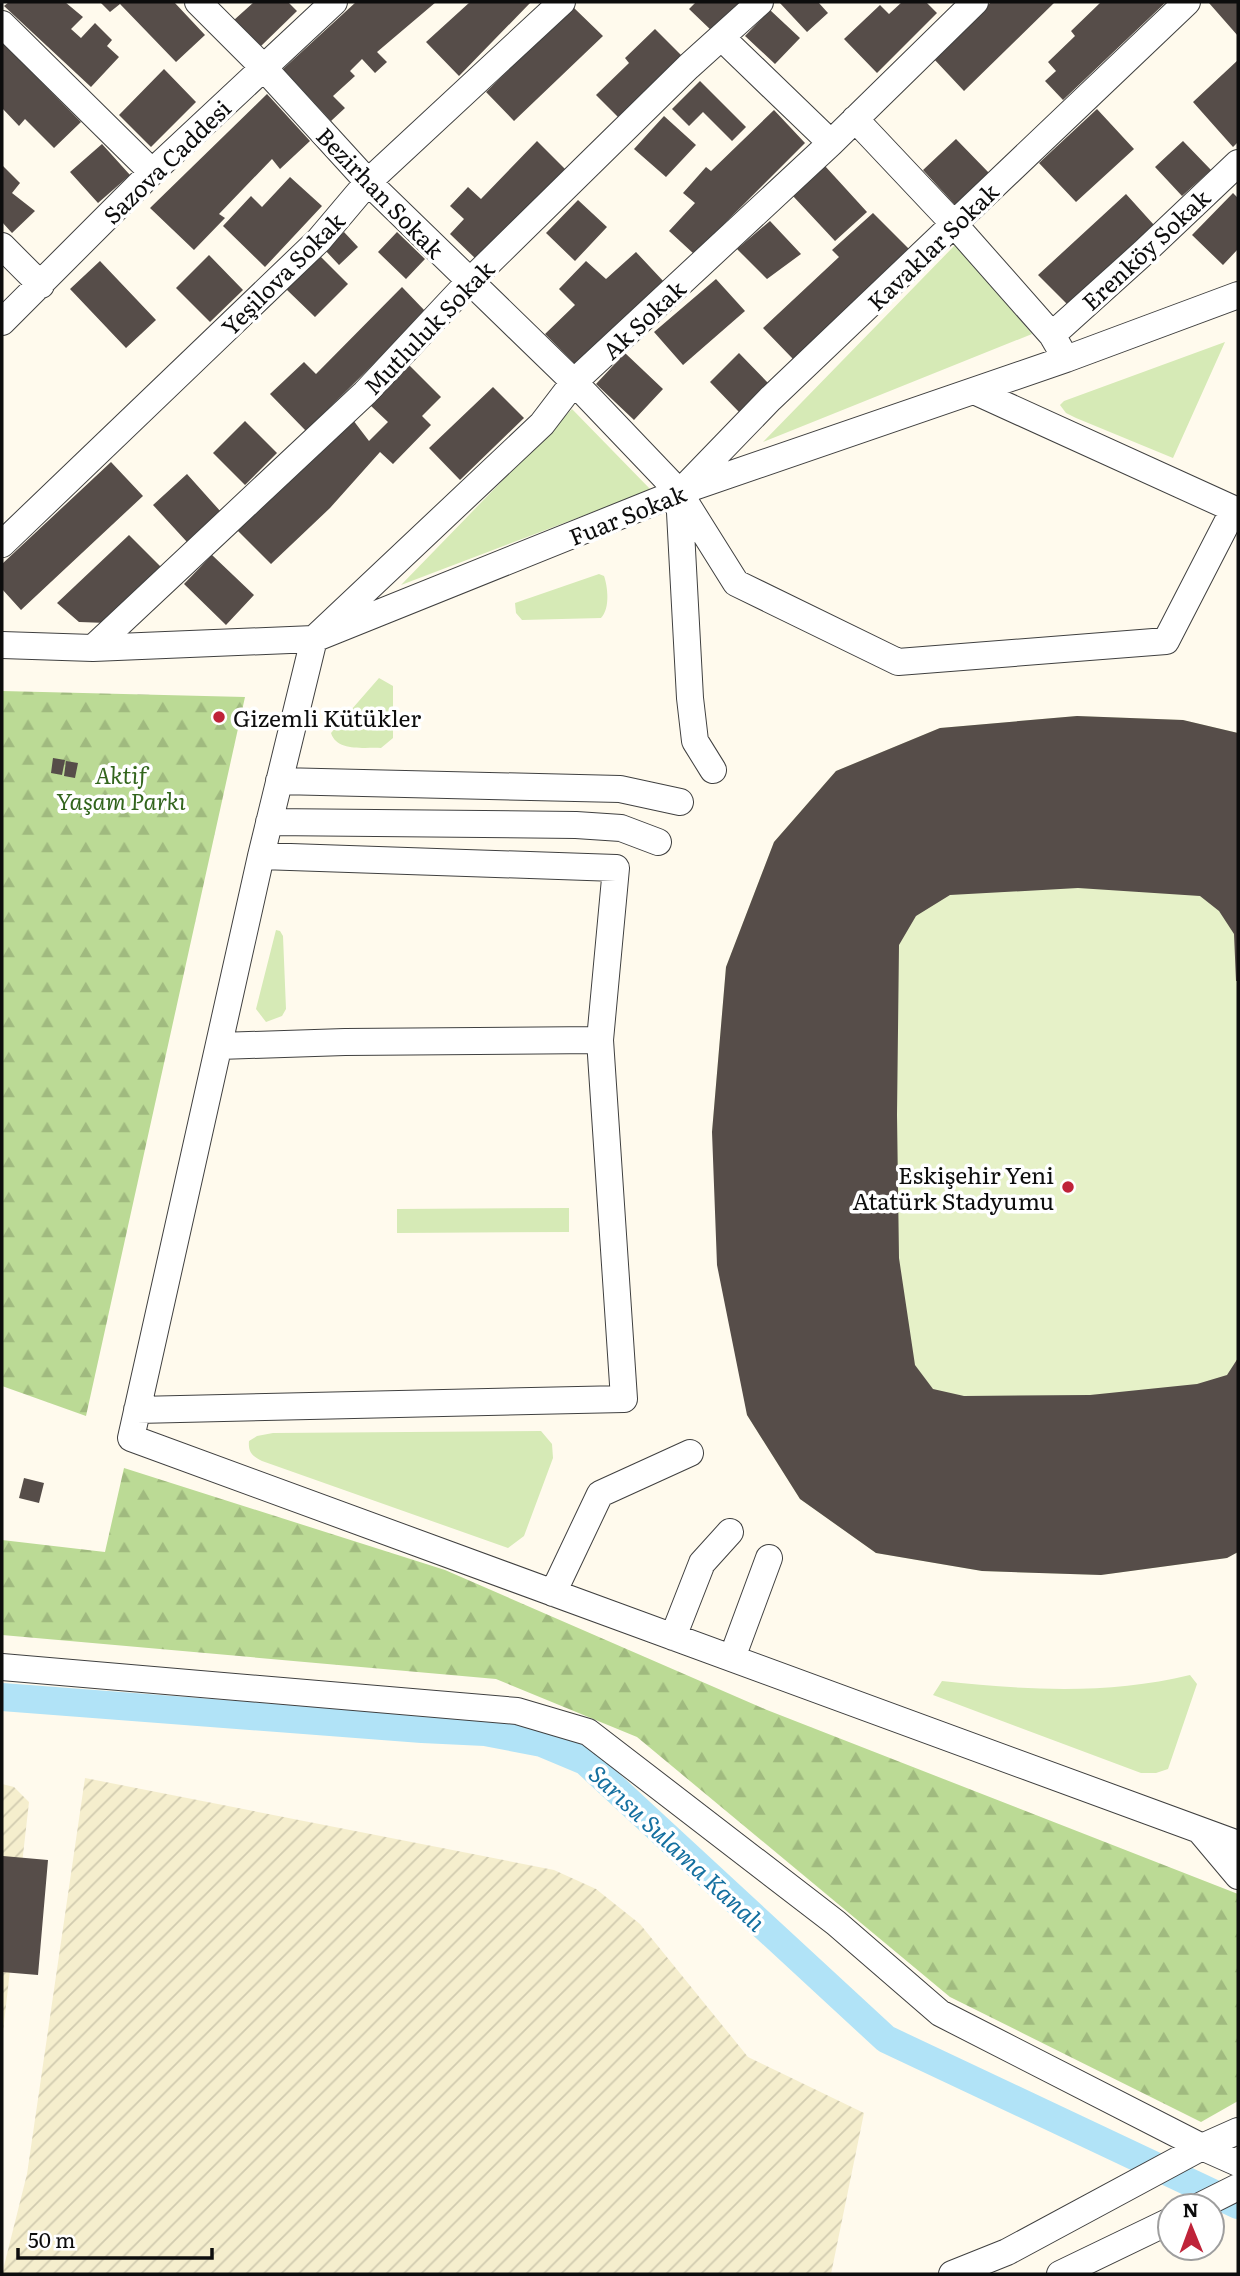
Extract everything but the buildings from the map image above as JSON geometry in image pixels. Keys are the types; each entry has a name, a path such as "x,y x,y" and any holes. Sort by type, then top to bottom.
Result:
{"street":[{"name":"Bezirhan Sokak","path":"198,2 263,67 368,182 574,382 679,492 736,583 898,662 1166,641 1236,510"},
{"name":"Sazova Caddesi","path":"2,322 152,172 334,2"},
{"name":"Yeşilova Sokak","path":"2,544 319,240 368,182 562,2"},
{"name":"Mutluluk Sokak","path":"93,648 365,393 469,282 688,67 760,2"},
{"name":"Ak Sokak","path":"314,639 542,424 574,382 831,144 975,2"},
{"name":"Kavaklar Sokak","path":"679,492 770,399 1187,2"},
{"path":"2,24 152,172"},
{"path":"722,38 831,144"},
{"path":"855,119 954,224 1052,335 1066,359"},
{"name":"Erenköy Sokak","path":"1052,335 1238,163"},
{"path":"2,246 41,285"},
{"name":"Fuar Sokak","path":"2,645 93,648 314,639 679,492 1066,359 1238,295"},
{"path":"974,391 1236,510"},
{"path":"679,492 690,698 695,741 713,770"},
{"path":"314,639 261,856 131,1438 1238,1844"},
{"path":"279,782 620,789 680,802"},
{"path":"270,822 576,825 621,828 658,842"},
{"path":"137,1410 624,1399 600,1040 616,868 261,856"},
{"path":"219,1046 600,1040"},
{"path":"553,1593 600,1494 690,1453"},
{"path":"673,1637 702,1563 730,1532"},
{"path":"732,1658 769,1558"},
{"path":"2,1667 517,1711 588,1732 836,1923 940,2013 1193,2153 1238,2163"},
{"path":"1199,1830 1238,1876"},
{"path":"951,2274 1007,2252 1238,2131"},
{"path":"1060,2274 1156,2228"}],"shaded area":[{"path":"85,1778 554,1870 596,1889 640,1924 748,2057 864,2113 831,2274 2,2274 27,2174"},
{"path":"2,1784 14,1787 29,1802 2,2041"}],"green space":[{"path":"956,244 1032,334 763,442"},
{"path":"1225,342 1173,458 1076,418 1066,413 1060,405 1064,401"},
{"path":"572,409 651,490 401,585"},
{"path":"599,574 604,576 607,592 606,609 601,618 522,620 516,613 515,603"},
{"path":"379,678 393,686 393,738 381,748 352,747 339,743 331,733"},
{"name":"Aktif Yaşam Parkı","path":"2,691 245,697 86,1416 2,1386"},
{"name":"Eskişehir Yeni Atatürk Stadyumu","path":"1077,716 1183,720 1238,733 1238,1552 1227,1558 1101,1575 982,1571 876,1553 800,1499 747,1415 712,1132 726,967 774,842 836,771 940,728"},
{"path":"276,930 283,936 286,1009 282,1016 266,1022 256,1009"},
{"path":"569,1208 569,1232 397,1233 397,1209"},
{"path":"541,1431 552,1444 553,1458 524,1536 508,1548 262,1461 251,1453 249,1448 249,1441 257,1436 273,1433"},
{"path":"124,1468 445,1570 767,1710 1238,1894 1238,2101 1201,2122 950,1997 637,1737 496,1679 2,1635 2,1540 105,1552"},
{"path":"1190,1675 1197,1684 1168,1769 1156,1773 1141,1773 933,1695 942,1681 1066,1689 1129,1686"}],"waterway":[{"name":"Sarısu Sulama Kanalı","path":"2,1697 485,1732 542,1743 585,1761 886,2039 1238,2205"}],"place":[{"name":"Gizemli Kütükler","path":"219,717"},
{"name":"Eskişehir Yeni Atatürk Stadyumu","path":"1068,1187"}]}
